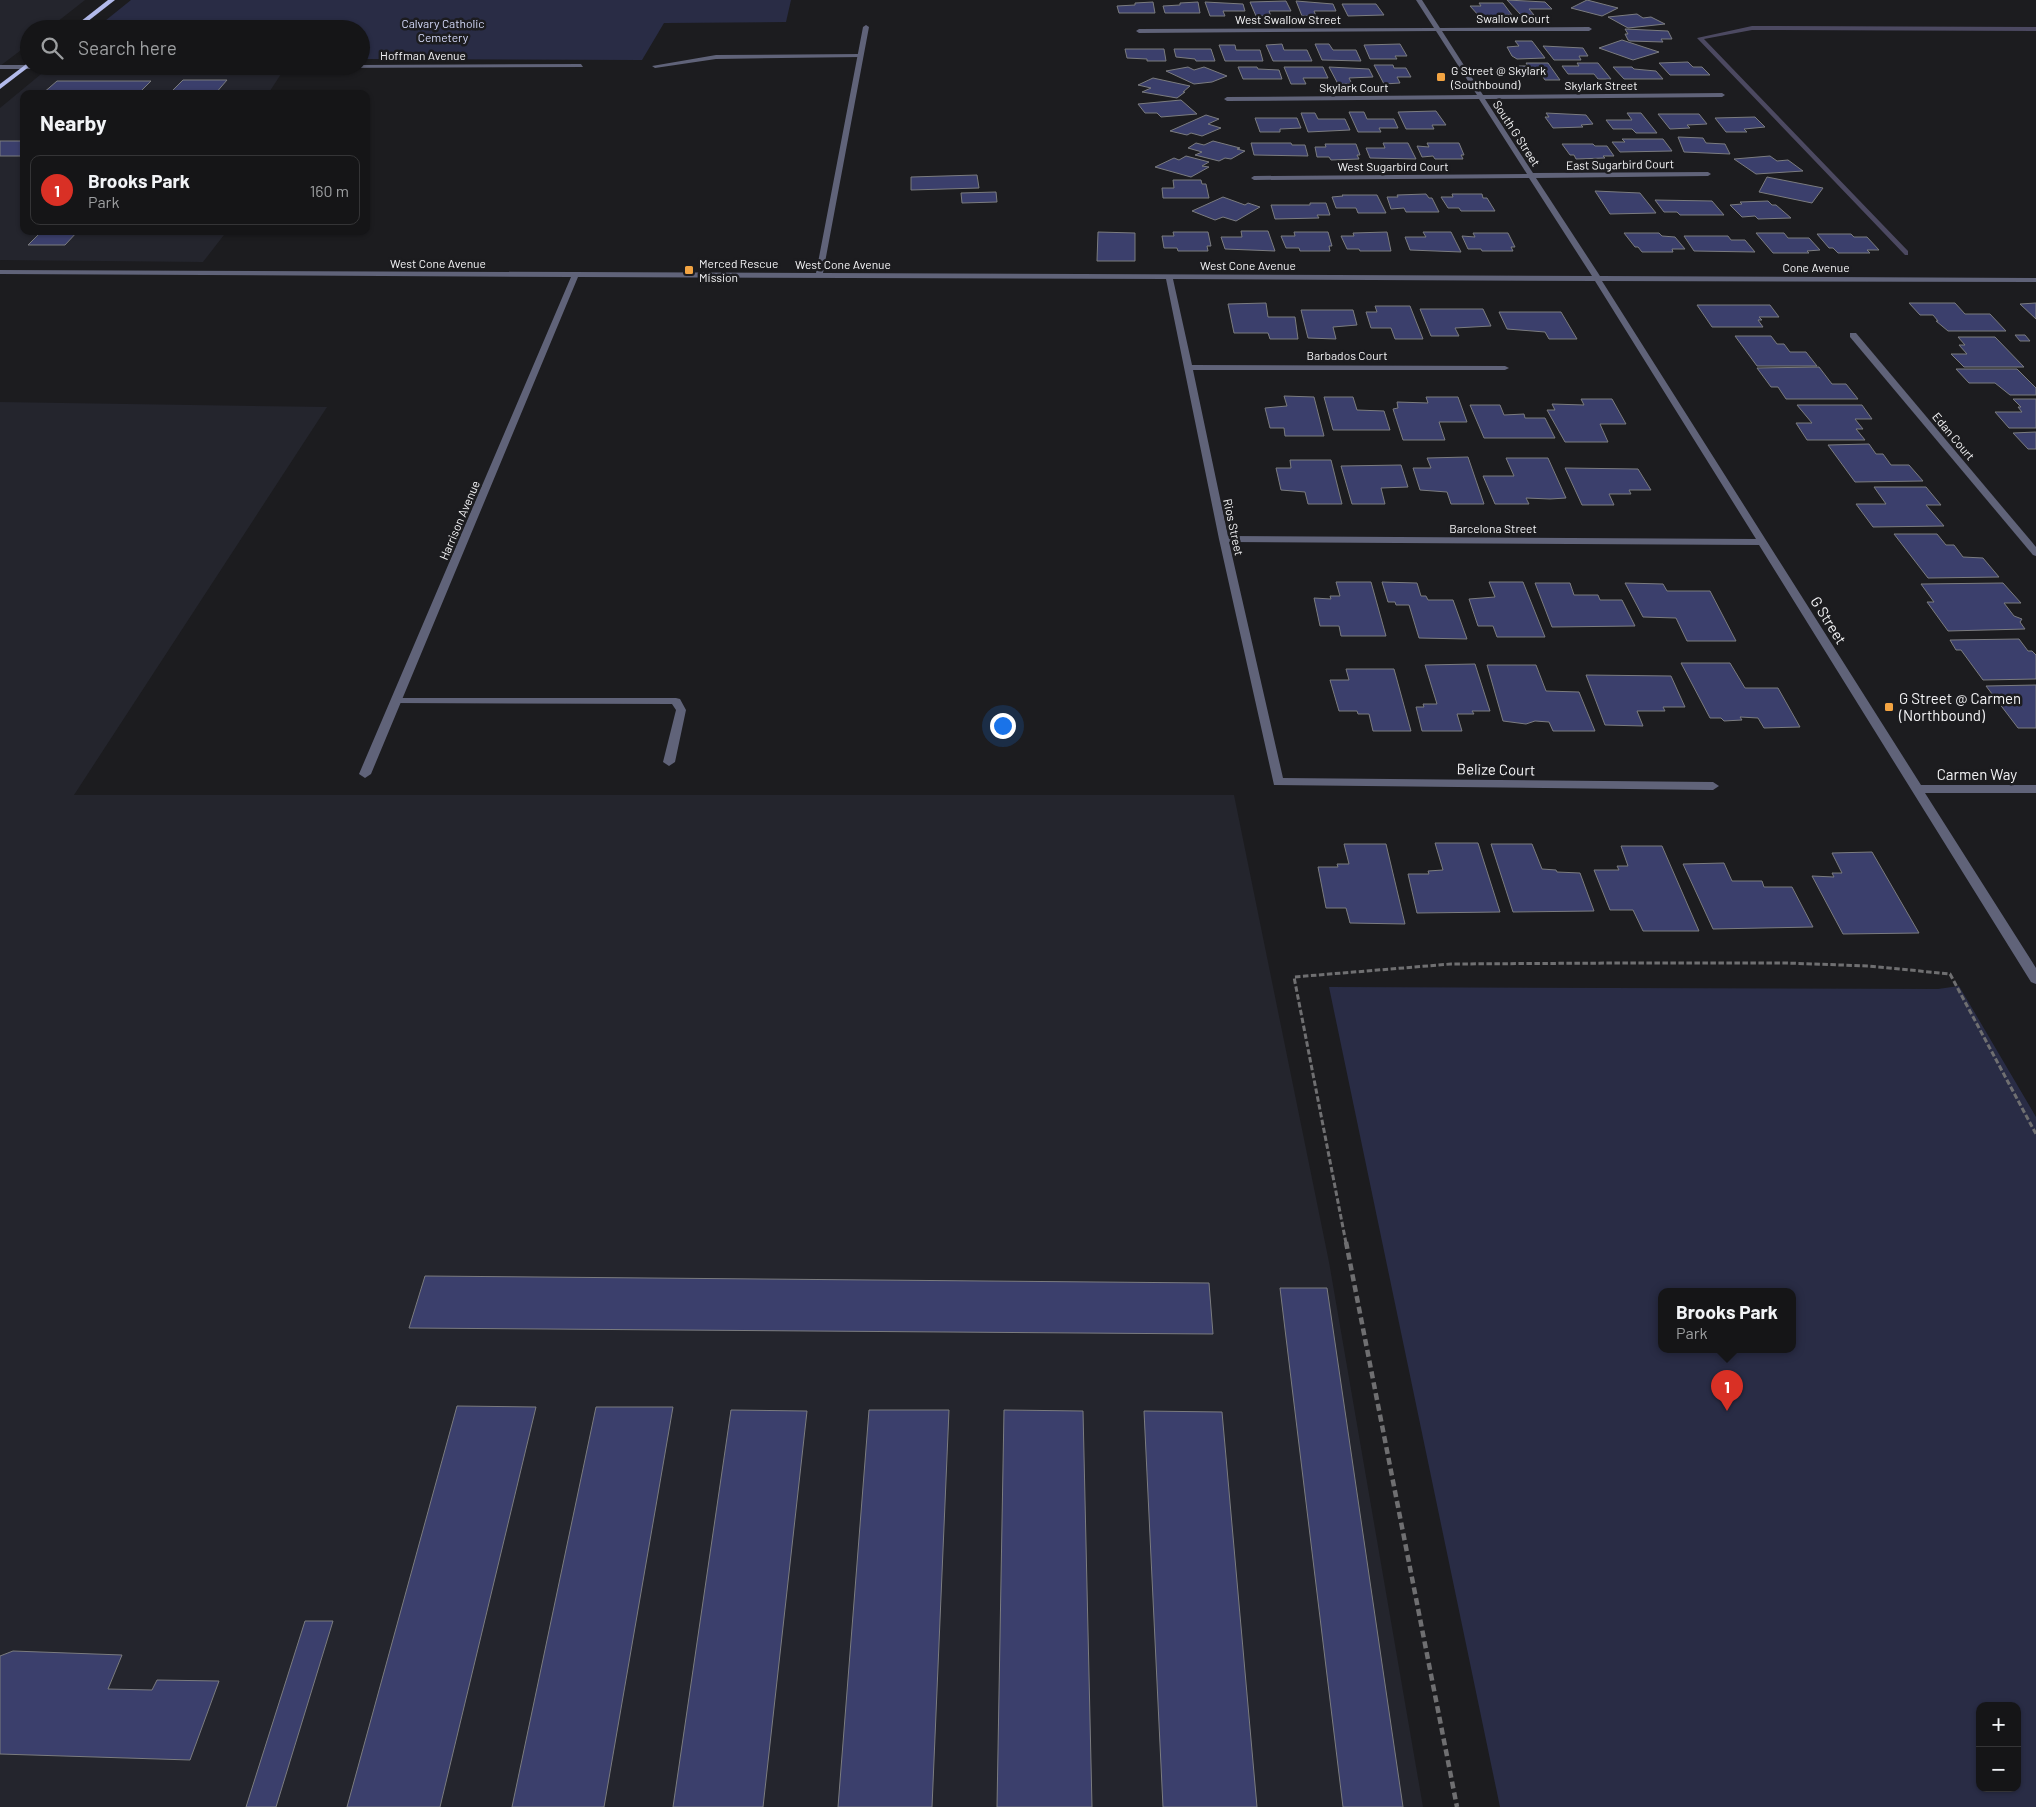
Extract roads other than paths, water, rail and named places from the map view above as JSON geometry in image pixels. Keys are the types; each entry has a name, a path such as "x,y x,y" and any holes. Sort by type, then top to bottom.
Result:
{"highway":[{"path":"86,20 112,0"},
{"path":"0,87 20,71"}],"street":[{"name":"South G Street","path":"1419,0 1596,278"},
{"path":"819,275 866,27"},
{"name":"Swallow Court","path":"1437,30 1589,29"},
{"name":"West Swallow Street","path":"1139,31 1437,30"},
{"path":"655,66 716,57 860,56"},
{"name":"Hoffman Avenue","path":"0,67 20,66"},
{"name":"Hoffman Avenue","path":"370,66 581,66"},
{"name":"Skylark Street","path":"1481,97 1722,96"},
{"name":"Skylark Court","path":"1228,100 1481,97"},
{"name":"East Sugarbird Court","path":"1531,176 1708,174"},
{"name":"West Sugarbird Court","path":"1254,178 1531,176"},
{"name":"West Cone Avenue","path":"0,272 1596,278"},
{"name":"Harrison Avenue","path":"365,774 576,275"},
{"name":"Rios Street","path":"1169,276 1224,539 1278,782"},
{"name":"Cone Avenue","path":"1596,278 2036,280"},
{"name":"G Street","path":"1596,278 2036,979"},
{"name":"Edan Court","path":"1853,335 2036,553"},
{"name":"Barbados Court","path":"1188,367 1505,368"},
{"name":"Barcelona Street","path":"1224,539 1762,542"},
{"path":"396,701 676,701 681,710 669,762"},
{"name":"Belize Court","path":"1278,782 1713,786"},
{"name":"Carmen Way","path":"1917,789 2036,789"}],"waterway":[{"path":"1905,253 1700,38 1752,28 2036,29"}],"place":[{"name":"G Street @ Skylark (Southbound)","path":"1441,77"},
{"name":"Merced Rescue Mission","path":"689,270"},
{"name":"G Street @ Carmen (Northbound)","path":"1889,707"},
{"name":"Brooks Park","path":"1727,1411"}],"park label":[{"name":"Calvary Catholic Cemetery","path":"443,30"}]}
